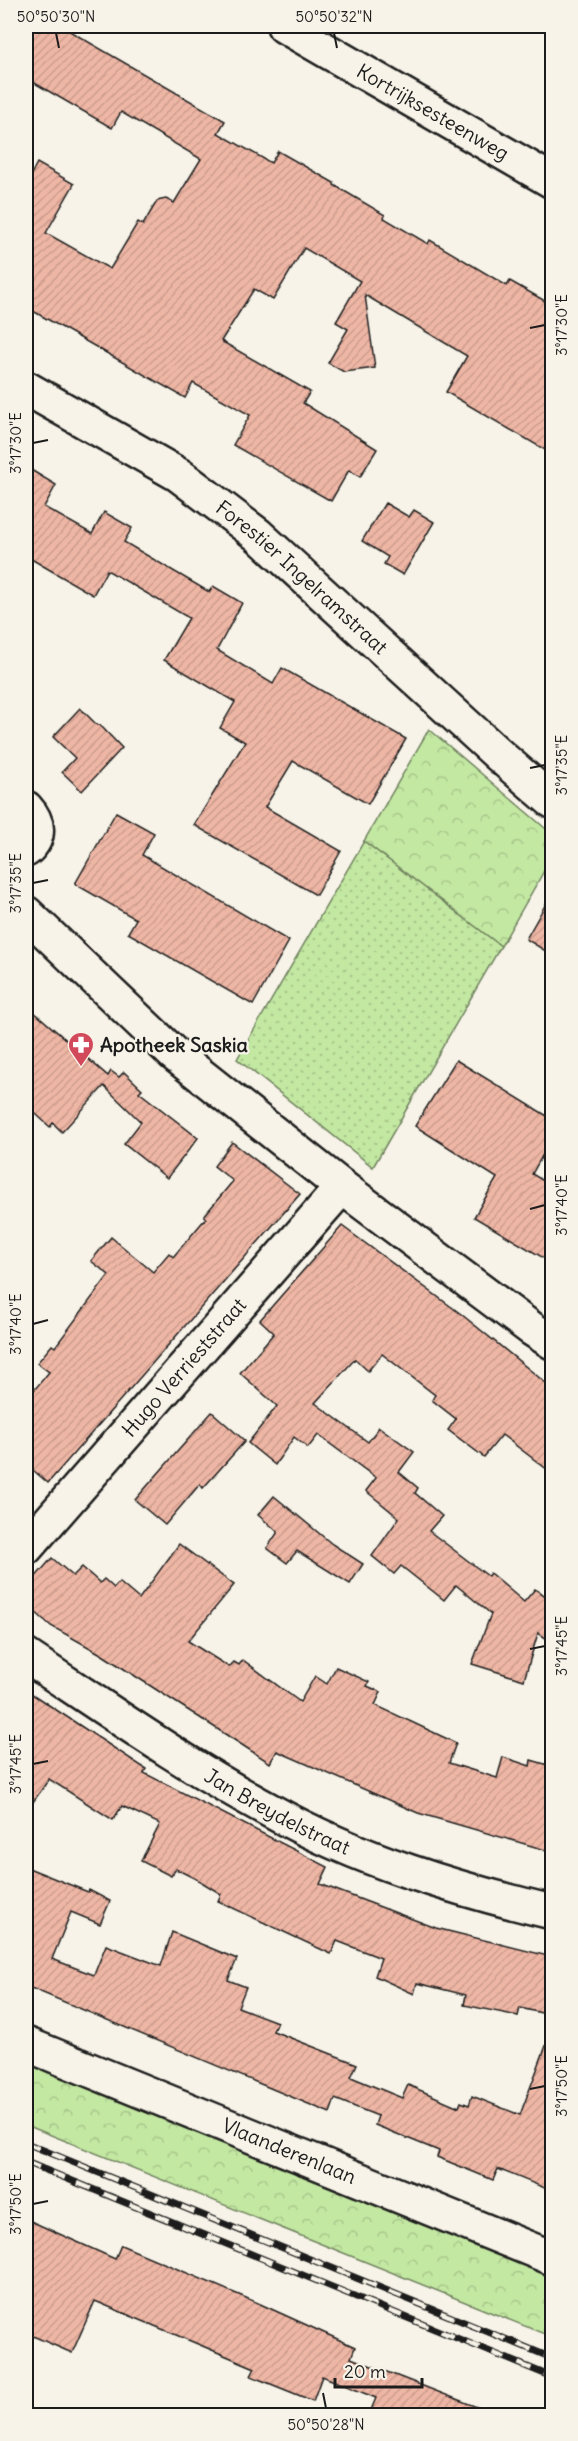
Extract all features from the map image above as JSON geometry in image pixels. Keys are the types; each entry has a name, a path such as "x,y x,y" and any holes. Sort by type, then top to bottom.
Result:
{"street":[{"name":"Kortrijksesteenweg","path":"284,26 552,181"},
{"name":"Forestier Ingelramstraat","path":"26,388 178,475 226,510 258,536 552,801"},
{"path":"26,808 34,817 37,829 34,841 26,850"},
{"path":"26,913 174,1054 342,1187 552,1342"},
{"name":"Hugo Verrieststraat","path":"26,1548 342,1187"},
{"name":"Jan Breydelstraat","path":"26,1656 177,1755 272,1812 417,1875 552,1912"},
{"name":"Vlaanderenlaan","path":"26,2044 552,2258"}],"green space":[{"path":"429,729 552,834 552,857 501,946 364,841"},
{"path":"364,841 501,946 373,1167 237,1059"},
{"path":"26,2056 552,2266 552,2337 26,2125"}],"building":[{"path":"26,26 61,26 225,121 218,133 271,163 278,151 334,183 385,215 384,218 428,244 430,240 507,286 510,281 552,305 552,454 446,392 467,356 365,295 375,368 344,372 328,363 348,329 336,322 360,281 304,248 273,300 254,289 221,341 310,392 303,403 377,449 360,477 349,470 331,501 233,445 250,415 193,383 185,398 26,307 26,184 37,163 74,184 46,233 110,269 138,222 143,225 157,201 166,199 174,203 201,159 121,112 112,128 26,78"},
{"path":"26,467 56,485 44,507 92,534 104,512 132,528 124,542 209,592 213,586 242,603 217,650 273,684 282,668 406,739 368,804 293,761 265,807 341,851 316,895 194,825 245,742 220,728 235,702 164,660 189,618 107,570 93,595 26,556"},
{"path":"385,503 409,517 414,510 434,522 403,575 384,564 388,557 362,541"},
{"path":"80,708 122,748 82,791 62,772 75,758 53,737"},
{"path":"116,812 154,833 142,855 289,941 253,1005 128,933 136,919 75,884"},
{"path":"552,893 552,955 526,939"},
{"path":"26,1005 108,1076 111,1071 119,1077 124,1072 142,1089 139,1092 198,1138 167,1178 124,1144 141,1122 104,1086 62,1132 53,1123 50,1127 26,1105"},
{"path":"456,1060 552,1119 552,1138 532,1174 552,1186 552,1263 474,1217 497,1178 415,1126"},
{"path":"232,1142 300,1194 48,1483 26,1464 26,1400 49,1372 37,1363 52,1345 55,1347 109,1275 91,1261 111,1237 153,1272 169,1253 173,1257 233,1181 214,1166"},
{"path":"342,1226 461,1314 552,1388 552,1473 502,1435 484,1457 448,1430 456,1419 432,1400 435,1395 382,1354 368,1371 355,1359 315,1403 368,1442 379,1427 414,1452 399,1472 418,1488 415,1493 442,1516 429,1531 488,1576 490,1573 524,1602 535,1589 552,1600 552,1642 538,1633 524,1680 472,1664 491,1614 456,1585 444,1600 401,1566 394,1574 372,1556 399,1518 366,1491 376,1478 318,1435 308,1448 294,1437 275,1465 248,1443 277,1406 240,1373 274,1333 260,1320"},
{"path":"212,1412 245,1441 203,1488 200,1484 165,1525 135,1500"},
{"path":"274,1496 332,1544 363,1564 350,1584 297,1551 287,1563 267,1548 278,1532 258,1515"},
{"path":"179,1544 234,1585 188,1641 229,1667 234,1662 239,1665 243,1660 300,1702 315,1676 327,1684 336,1667 369,1682 367,1686 381,1692 375,1705 456,1743 449,1763 497,1778 503,1757 530,1766 531,1760 552,1766 552,1781 545,1808 552,1810 552,1838 549,1851 418,1813 277,1751 270,1763 101,1654 51,1626 26,1604 26,1588 52,1558 73,1576 82,1567 100,1583 104,1579 114,1588 119,1582 139,1599"},
{"path":"26,1690 146,1769 144,1773 328,1867 320,1884 436,1928 552,1957 552,2011 543,2008 542,2013 520,2008 518,2016 464,2005 466,1995 417,1983 414,1994 375,1976 381,1958 337,1941 331,1954 218,1901 221,1894 176,1869 171,1876 141,1861 160,1824 122,1806 113,1820 49,1779 26,1812"},
{"path":"26,1867 88,1892 89,1890 110,1901 100,1924 71,1912 52,1959 94,1975 106,1945 161,1966 172,1932 237,1959 228,1980 246,1987 238,2007 277,2022 273,2031 357,2064 351,2077 402,2098 408,2085 459,2107 461,2102 469,2105 472,2096 520,2115 550,2035 552,2035 552,2191 498,2169 493,2180 437,2157 439,2151 375,2125 378,2116 335,2099 330,2113 26,1986"},
{"path":"26,2219 115,2259 121,2245 355,2347 351,2358 495,2414 369,2415 376,2398 322,2376 313,2401 251,2376 255,2368 95,2301 72,2353 26,2333"}],"railway":[{"path":"26,2143 552,2358"},
{"path":"26,2162 552,2377"}],"place":[{"name":"Apotheek Saskia","path":"81,1068"}]}
